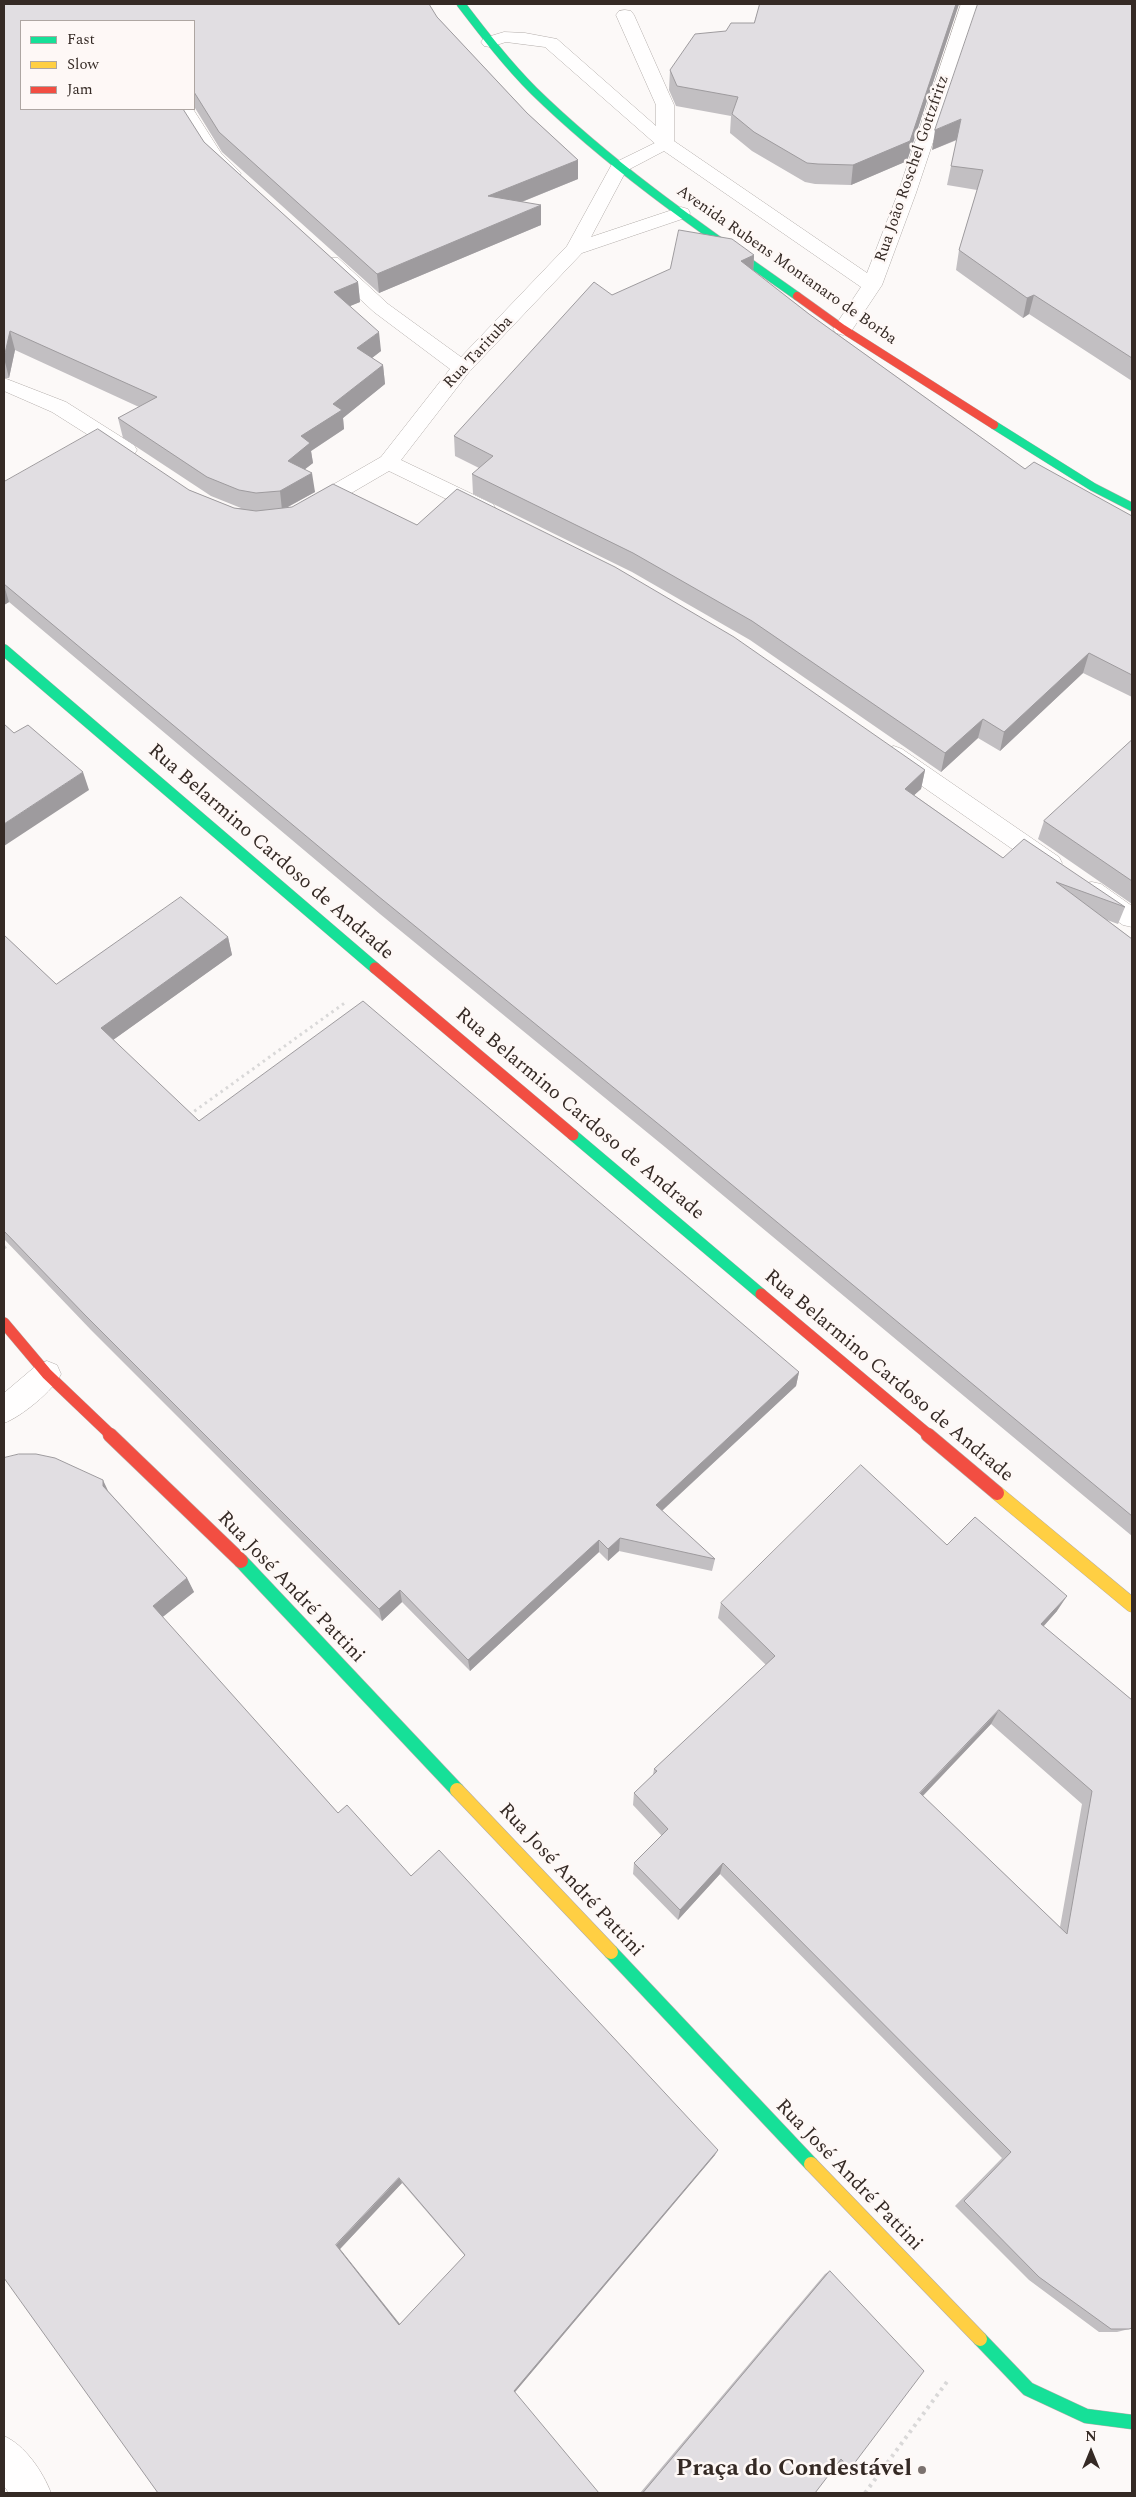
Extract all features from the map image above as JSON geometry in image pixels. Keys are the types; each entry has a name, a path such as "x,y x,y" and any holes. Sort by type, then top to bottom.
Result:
{"street":[{"name":"Avenida Rubens Montanaro de Borba","path":"461,4 490,42 529,86 590,145 618,168 843,329 1093,487 1132,507"},
{"name":"Rua João Roschel Gottzfritz","path":"843,329 872,284 907,193 970,4"},
{"path":"625,15 665,105 665,143"},
{"path":"490,42 504,37 526,38 551,43 665,143 770,217 872,284"},
{"path":"185,110 214,156 243,182"},
{"path":"618,168 665,143"},
{"name":"Rua Tarituba","path":"388,462 462,368 519,311 575,249 618,168"},
{"name":"Rua Tarituba","path":"575,249 681,213"},
{"path":"316,248 381,308 462,368"},
{"path":"4,384 59,407 145,463"},
{"path":"287,519 388,462 503,518"},
{"name":"Rua Belarmino Cardoso de Andrade","path":"4,650 383,975 1132,1606"},
{"path":"878,743 1132,918"},
{"name":"Rua José André Pattini","path":"4,1323 48,1374 243,1563 978,2339 1028,2389 1086,2416 1132,2422"},
{"path":"4,1410 48,1374"},
{"path":"4,2455 32,2493"}],"path":[{"path":"181,1120 383,975"},
{"path":"4,1248 12,1243"},
{"path":"865,2493 978,2339"}],"building":[{"path":"4,4 429,4 437,17 527,113 578,160 488,196 541,205 377,274 219,132 195,94 195,20 20,20 20,110 184,110 204,142 358,282 334,292 379,332 357,348 383,365 333,404 342,410 301,436 310,443 288,461 312,473 280,491 256,493 239,490 207,477 118,418 157,397 10,331 4,358"},
{"path":"760,4 956,4 910,141 853,165 807,163 754,132 732,114 738,97 677,86 670,70 695,34 726,31 731,23 754,23"},
{"path":"978,4 1132,4 1132,358 1034,295 1027,298 959,250 983,170 951,166 961,119 935,130"},
{"path":"679,230 732,239 754,255 741,261 809,314 1025,469 1034,462 1132,516 1132,675 1089,653 1004,732 983,719 945,753 752,621 633,553 472,474 493,456 454,436 594,282 612,295 670,269"},
{"path":"98,429 189,490 234,508 256,511 292,507 333,484 417,525 457,489 615,567 734,637 925,770 905,789 1003,858 1024,839 1125,907 1056,882 1132,939 1132,1516 667,1131 378,896 4,584 4,482"},
{"path":"4,724 14,733 28,725 83,772 4,824"},
{"path":"1132,740 1132,881 1044,821"},
{"path":"181,897 228,937 101,1028 199,1121 363,1001 799,1372 656,1505 715,1559 620,1538 608,1549 599,1540 468,1660 400,1590 379,1609 85,1315 4,1231 4,935 56,984"},
{"path":"19,1454 36,1454 55,1458 103,1480 103,1486 187,1578 153,1606 338,1813 347,1805 411,1876 439,1850 718,2150 514,2391 599,2493 158,2493 4,2278 4,1458","holes":["399,2178 465,2255 399,2325 336,2245"]},
{"path":"861,1465 947,1545 975,1517 1067,1596 1041,1624 1132,1700 1132,2328 1111,2329 1039,2277 964,2201 1011,2152 723,1863 680,1910 634,1863 668,1829 634,1793 657,1771 654,1769 775,1656 721,1603","holes":["999,1710 1092,1791 1067,1934 920,1793"]},
{"path":"830,2271 924,2371 850,2469 841,2459 815,2493 643,2493"}],"traffic: fast":[{"path":"461,4 495,49 533,90 574,128 660,198 797,296"},
{"path":"994,425 1093,487 1132,507"},
{"path":"4,650 375,968"},
{"path":"573,1135 761,1294"},
{"path":"241,1561 457,1790"},
{"path":"611,1952 811,2164"},
{"path":"980,2339 1028,2389 1086,2416 1132,2422"}],"traffic: slow":[{"path":"997,1493 1132,1605"},
{"path":"457,1790 611,1952"},
{"path":"811,2164 980,2339"}],"traffic: jam":[{"path":"797,296 843,329 994,425"},
{"path":"375,968 573,1135"},
{"path":"761,1294 997,1493"},
{"path":"4,1323 47,1374 241,1561"}],"place":[{"name":"Praça do Condestável","path":"922,2470"}]}
